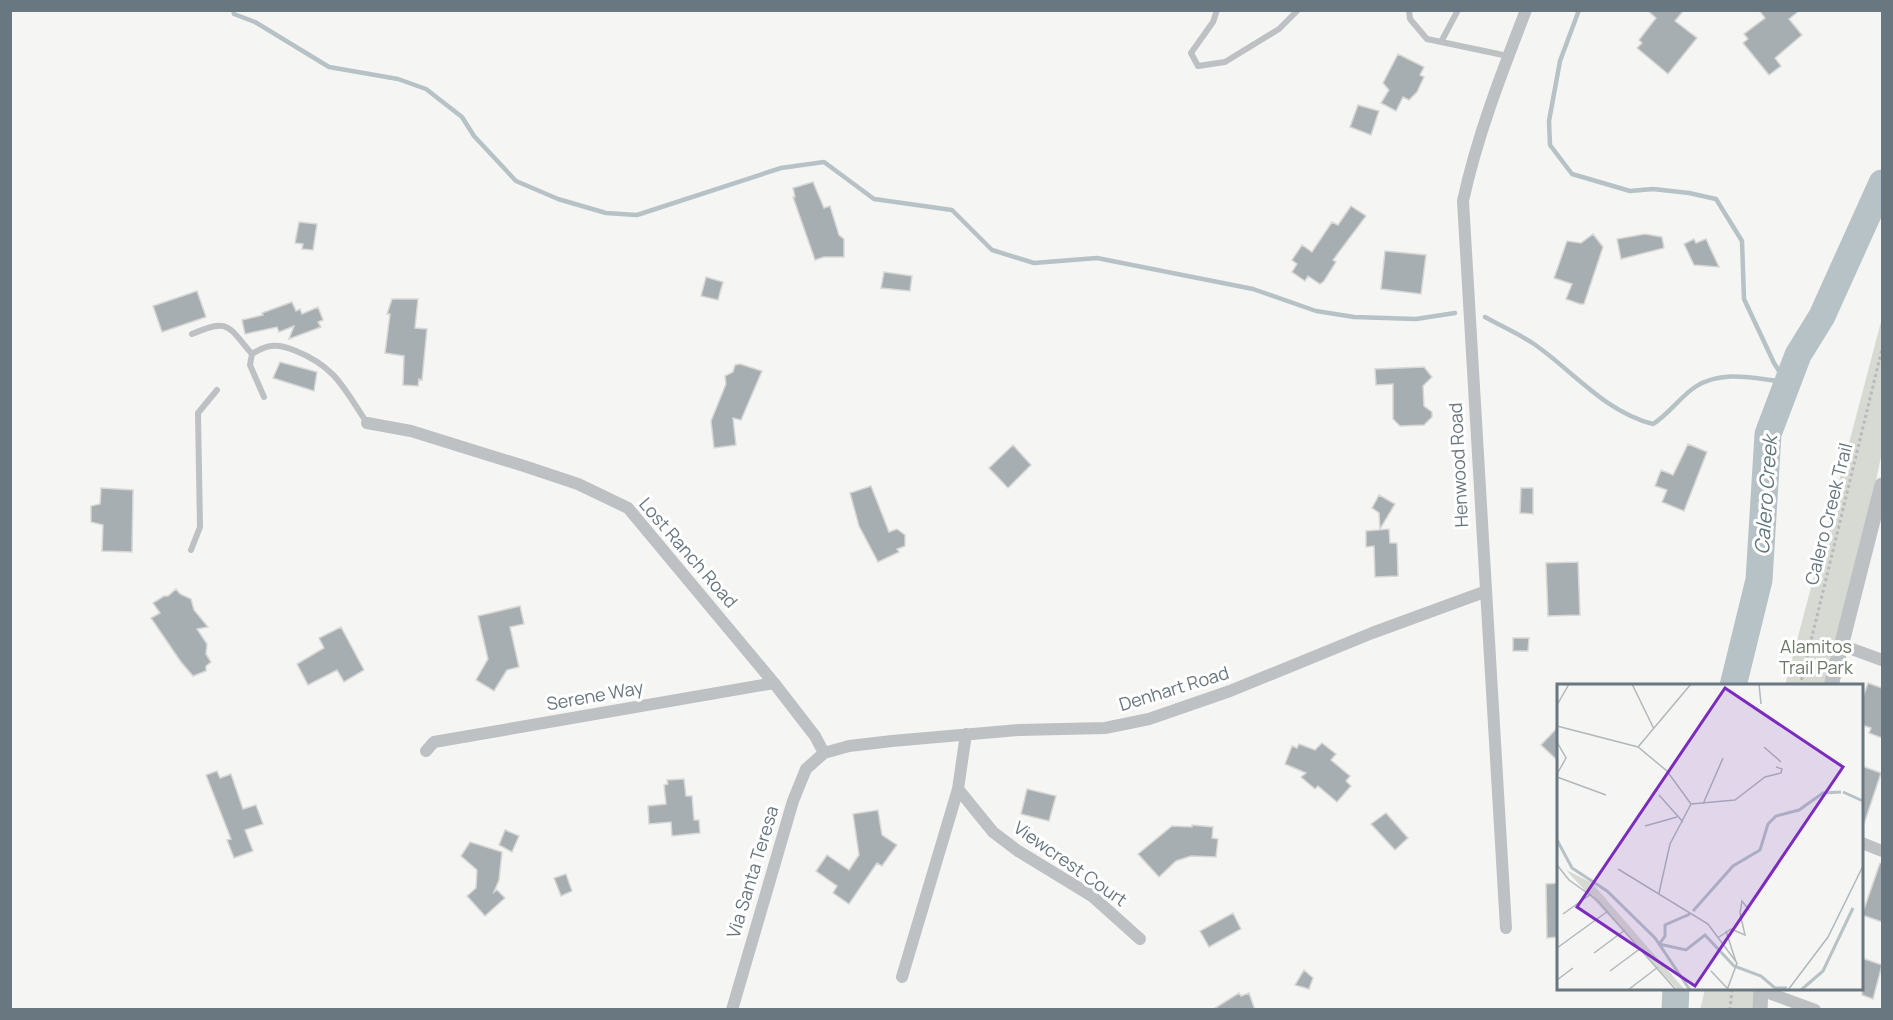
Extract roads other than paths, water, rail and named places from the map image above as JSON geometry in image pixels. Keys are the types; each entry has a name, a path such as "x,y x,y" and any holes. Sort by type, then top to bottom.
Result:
{"street":[{"name":"Henwood Road","path":"1506,928 1484,592 1463,201 1469,172 1526,10"},
{"name":"Lost Ranch Road","path":"367,423 411,430 524,466 578,484 628,508 774,683 815,736 824,753"},
{"path":"1831,684 1882,485"},
{"name":"Denhart Road","path":"824,753 849,746 966,734 1105,728 1149,719 1230,692 1372,633 1484,592"},
{"path":"1841,645 1882,660"},
{"name":"Serene Way","path":"426,751 434,742 774,683"},
{"path":"902,977 958,789 966,734"},
{"name":"Via Santa Teresa","path":"732,1010 793,801 806,769 824,753"},
{"name":"Viewcrest Court","path":"958,789 993,832 1018,851 1092,896 1140,939"},
{"path":"1863,843 1882,851"},
{"path":"1760,1010 1761,990"},
{"path":"1764,990 1815,1010"}],"lane":[{"path":"1217,10 1213,22 1191,53 1198,66 1225,62 1279,29 1298,10"},
{"path":"1409,10 1410,20 1427,39 1508,56"},
{"path":"1441,42 1458,10"},
{"path":"192,334 215,324 225,325 252,354"},
{"path":"264,397 250,364 252,354 262,347 278,344 325,365 336,376 367,423"},
{"path":"191,550 200,527 198,413 217,390"}],"waterway":[{"path":"233,10 234,14 255,22 329,67 398,79 426,89 462,117 474,136 516,181 558,199 606,213 637,215 781,168 824,162 874,199 952,210 992,250 1034,263 1097,258 1253,289 1316,311 1354,317 1416,319 1455,313"},
{"path":"1579,10 1560,61 1549,121 1550,145 1572,174 1630,191 1653,189 1716,199 1742,241 1744,299 1774,363 1786,382"},
{"name":"Calero Creek","path":"1733,684 1759,580 1768,434 1798,355 1822,316 1882,183"},
{"path":"1485,317 1534,344 1605,401 1636,418 1653,424 1690,391 1706,381 1740,377 1786,382"},
{"name":"Calero Creek","path":"1675,1010 1676,990"}],"park label":[{"name":"Alamitos Trail Park","path":"1816,657"}]}
